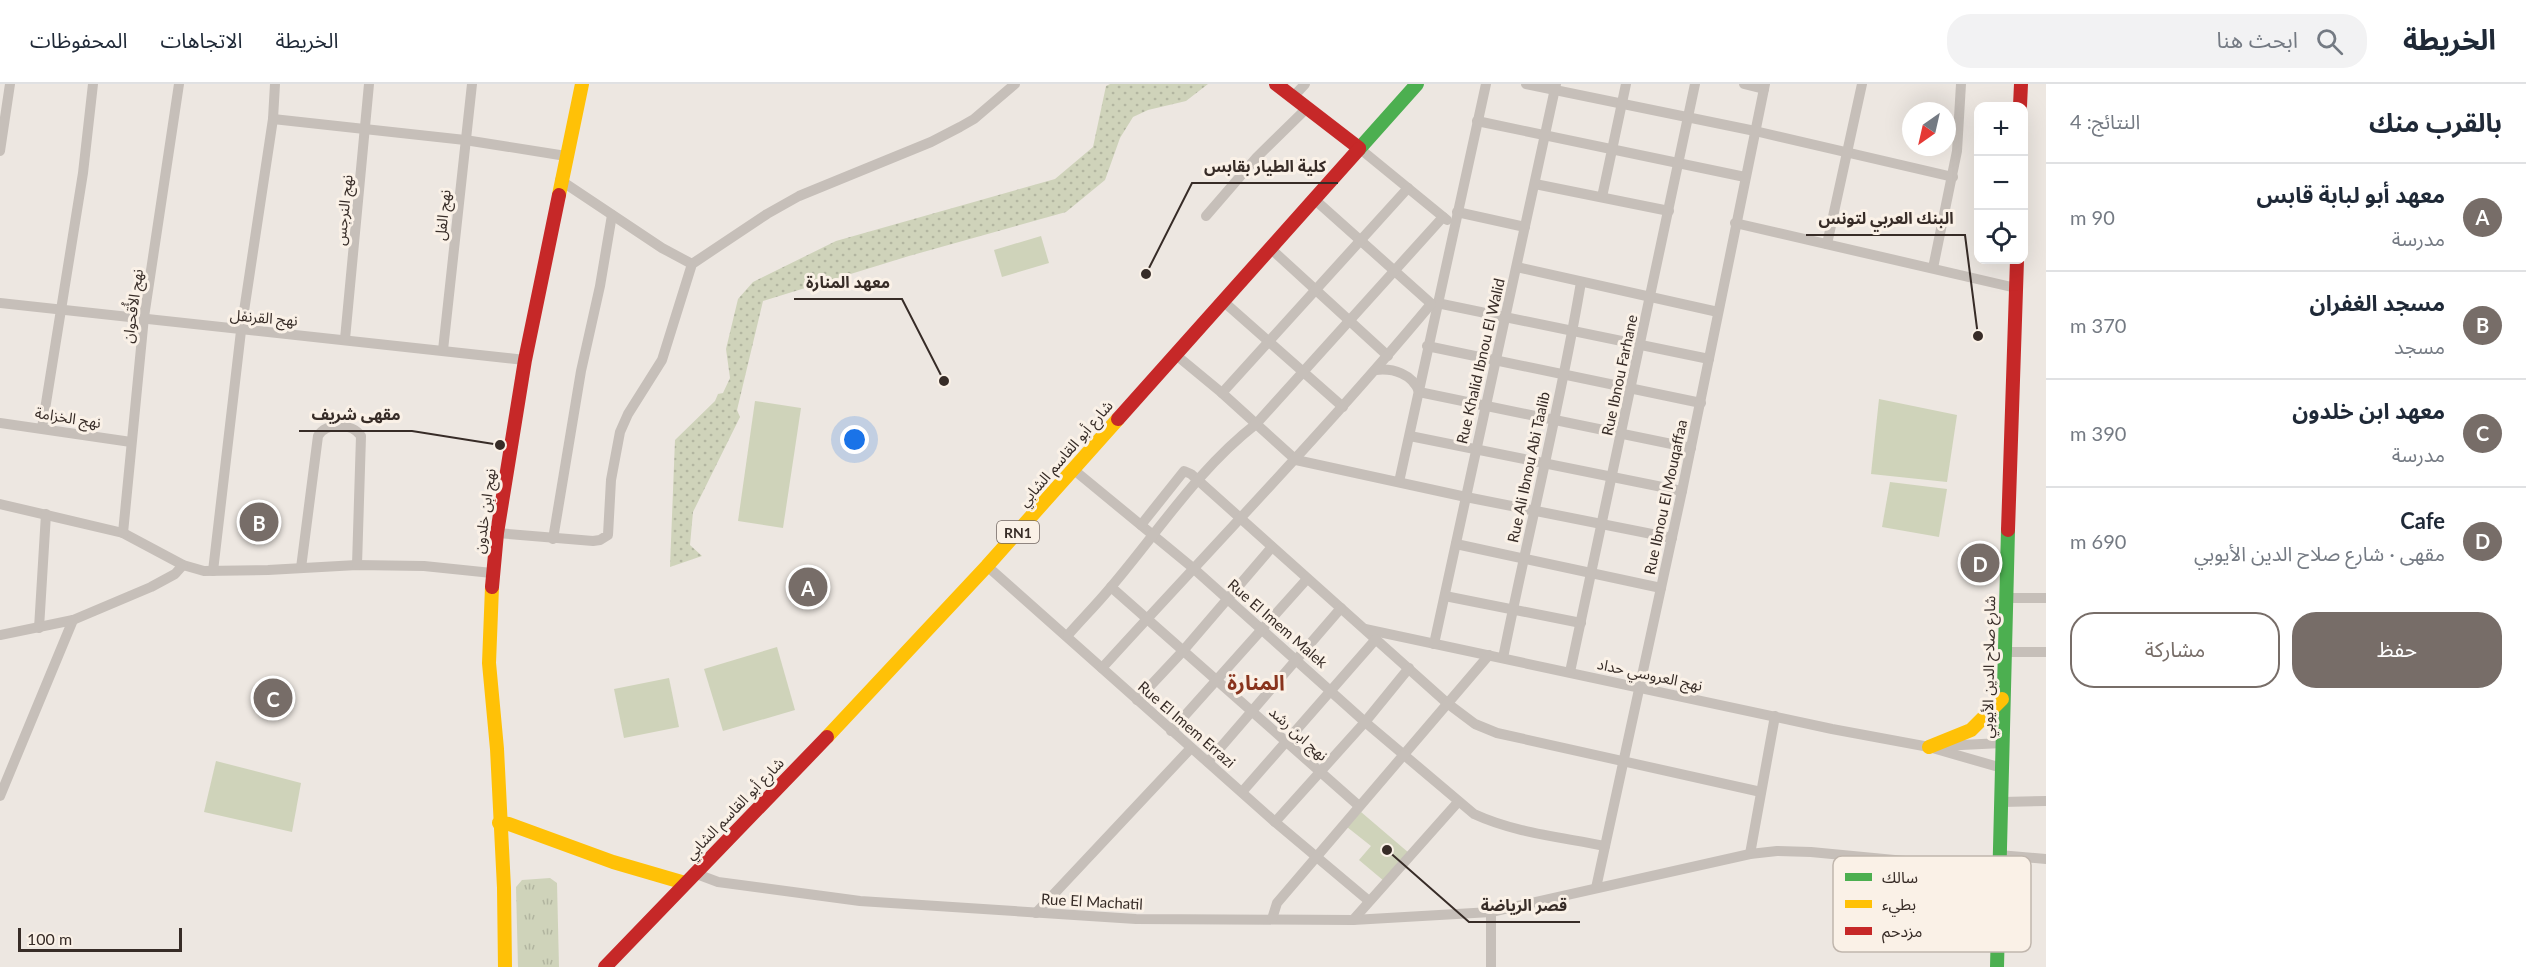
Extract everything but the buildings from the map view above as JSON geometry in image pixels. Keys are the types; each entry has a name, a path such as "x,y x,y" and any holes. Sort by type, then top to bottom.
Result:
{"main road":[{"name":"نهج ابن خلدون","path":"505,967 504,888 497,749 489,663 492,573 496,533 525,360 560,180 582,84"},
{"path":"1276,84 1359,148"},
{"name":"شارع أبو القاسم الشابي","path":"605,967 858,705 987,566 1417,84"},
{"path":"2020,102 2021,84"},
{"name":"شارع صلاح الدين الأيوبي","path":"1999,855 2017,264"},
{"path":"1929,747 1971,730 2002,699"},
{"path":"499,823 509,824 613,862 689,878"},
{"path":"505,949 511,967"},
{"name":"شارع صلاح الدين الأيوبي","path":"1997,952 1997,967"}],"street":[{"path":"0,151 10,84"},
{"path":"42,428 83,174 93,84"},
{"name":"نهج الأُقحوان","path":"123,533 144,317 179,84"},
{"path":"213,571 241,331 273,119 275,84"},
{"name":"نهج النرجس","path":"345,339 369,84"},
{"name":"نهج الفل","path":"443,350 472,84"},
{"path":"496,533 553,539 600,540 608,535 611,480 620,432 628,414 662,360 692,264 767,214 799,196 931,142 960,127 981,114 1015,84"},
{"path":"1293,98 1305,84"},
{"path":"1399,482 1435,305 1486,84"},
{"path":"1526,84 1556,87 1622,105 1755,130 1953,177"},
{"path":"1602,197 1626,84"},
{"name":"Rue Ibnou Farhane","path":"1570,672 1695,84"},
{"path":"1744,84 1764,86"},
{"path":"1827,244 1862,84"},
{"path":"1933,268 1957,151 1961,84"},
{"name":"Rue Ibnou El Mouqaffaa","path":"1596,888 1701,403 1764,86"},
{"name":"Rue Khalid Ibnou El Walid","path":"1434,644 1556,87"},
{"path":"1206,216 1257,157 1306,109"},
{"path":"273,119 366,131 465,140 566,156"},
{"path":"1477,121 1745,177"},
{"path":"1359,148 1454,226"},
{"path":"560,180 662,248 692,264"},
{"path":"1535,184 1669,211"},
{"path":"1222,393 1408,188"},
{"path":"1314,199 1435,305 1709,358"},
{"path":"1457,212 1525,227"},
{"path":"553,539 581,371 600,286 612,215"},
{"path":"1068,635 1111,587 1197,481 1256,424 1443,217"},
{"path":"1735,223 2016,288"},
{"path":"1271,249 1388,356"},
{"path":"1517,267 1718,312"},
{"name":"Rue Ali Ibnou Abi Taalib","path":"1503,658 1533,509 1573,331 1581,282"},
{"path":"1224,302 1343,407"},
{"name":"نهج القرنفل","path":"0,303 144,317 241,331 345,339 525,360"},
{"path":"1102,668 1192,568 1296,460 1435,305"},
{"path":"1427,346 1701,403"},
{"path":"1176,355 1296,460 1672,538"},
{"path":"1376,370 1386,369 1405,375 1417,385 1419,392"},
{"path":"1419,392 1691,448"},
{"name":"نهج الخزامة","path":"0,423 131,442"},
{"path":"301,568 318,436 321,430 329,426 350,428 361,436 357,565"},
{"path":"1410,436 1682,491"},
{"name":"Rue El Imem Malek","path":"1074,470 1262,628 1365,722 1473,814 1494,824 1605,846"},
{"path":"1141,525 1184,471 1447,703 1484,729 1761,792"},
{"path":"0,504 123,533 183,565 204,571 357,565 424,566 492,573"},
{"path":"39,628 46,514"},
{"path":"1456,544 1661,588"},
{"path":"1137,700 1182,652 1272,547"},
{"path":"0,635 73,620 158,584 175,574 183,565"},
{"name":"Rue El Imem Errazi","path":"987,566 1068,635 1137,700 1275,822 1369,901"},
{"path":"1171,730 1307,579"},
{"name":"نهج ابن رشد","path":"1111,587 1359,806"},
{"path":"1445,596 1581,623"},
{"path":"2006,598 2046,598"},
{"path":"1208,762 1341,608"},
{"path":"0,796 73,620"},
{"name":"نهج العروسي حداد","path":"1365,629 1832,729 1929,747"},
{"path":"1242,792 1376,639"},
{"path":"2004,652 2046,652"},
{"path":"1272,919 1277,903 1489,655"},
{"path":"1275,822 1365,722 1409,668"},
{"path":"1750,854 1775,716"},
{"path":"1929,747 2002,743"},
{"path":"1929,747 2002,768"},
{"path":"1036,913 1191,748"},
{"path":"2001,802 2046,801"},
{"path":"1353,920 1458,802"},
{"name":"Rue El Machatil","path":"689,878 860,901 1036,913 1136,919 1353,920 1491,912 1750,854 1777,851 1853,856"},
{"path":"1999,855 2011,856"},
{"path":"2031,858 2046,859"},
{"path":"1491,912 1491,967"}],"green space":[{"path":"1110,84 1208,84 1186,101 1148,110 1133,117 1120,138 1105,180 1066,212 909,256 763,301 737,410 740,417 693,512 690,545 702,556 670,567 675,440 715,401 718,394 723,393 730,378 726,349 738,299 753,282 836,241 1055,179 1093,147 1106,86"},
{"path":"1041,236 1049,263 1002,277 994,250"},
{"path":"1879,399 1957,415 1947,482 1871,474"},
{"path":"755,401 801,408 783,528 738,521"},
{"path":"1890,482 1947,489 1939,537 1882,527"},
{"path":"777,647 795,710 723,731 704,669"},
{"path":"669,678 679,727 624,738 614,689"},
{"path":"216,761 301,783 292,832 204,812"},
{"path":"1361,812 1409,853 1384,881 1359,860 1371,846 1347,827"},
{"path":"550,878 557,883 559,967 518,967 516,887 522,880"}],"traffic: fast":[{"path":"1359,149 1417,84"},
{"path":"2000,856 2008,530"},
{"path":"1997,952 1997,967"}],"traffic: slow":[{"path":"559,195 582,84"},
{"path":"827,737 987,566 1118,419"},
{"path":"492,587 489,663 497,749 504,888 505,967"},
{"path":"1929,747 1971,730 2002,699"},
{"path":"499,823 509,824 613,862 685,883"}],"traffic: jam":[{"path":"1276,84 1359,148"},
{"path":"2020,102 2021,84"},
{"path":"1118,419 1359,149"},
{"path":"492,587 497,533 525,360 559,195"},
{"path":"2008,530 2017,264"},
{"path":"605,967 827,737"}],"place":[{"name":"كلية الطيار بقابس","path":"1146,274"},
{"name":"البنك العربي لتونس","path":"1978,336"},
{"name":"معهد المنارة","path":"944,381"},
{"name":"مقهى شريف","path":"500,445"},
{"name":"مسجد الغفران","path":"259,522"},
{"name":"Cafe","path":"1980,563"},
{"name":"معهد أبو لبابة قابس","path":"808,587"},
{"name":"معهد ابن خلدون","path":"273,698"},
{"name":"قصر الرياضة","path":"1387,850"}],"district":[{"name":"المنارة","path":"1256,681"}]}
